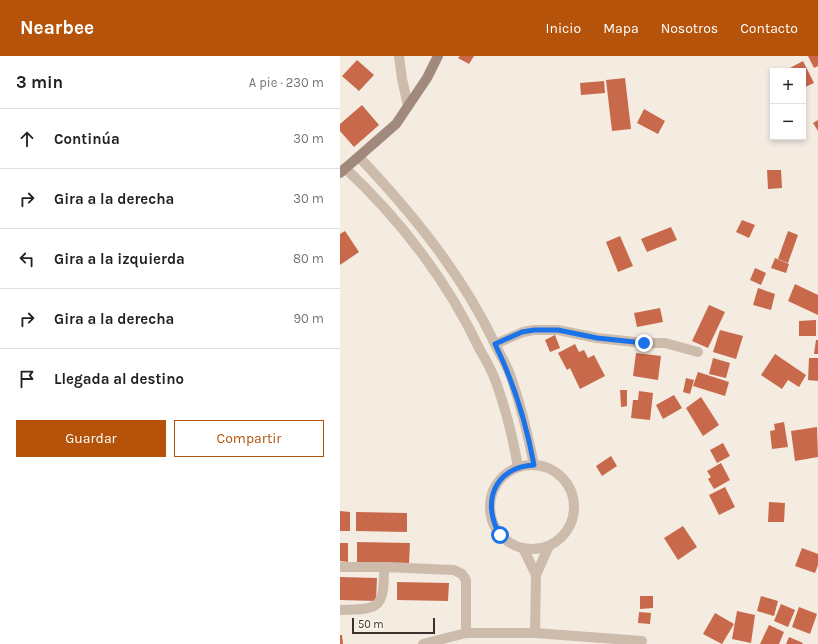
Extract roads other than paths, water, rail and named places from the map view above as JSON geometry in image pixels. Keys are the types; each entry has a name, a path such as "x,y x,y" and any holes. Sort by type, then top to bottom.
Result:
{"street":[{"path":"399,56 408,106"},
{"path":"438,56 427,78 396,124 343,171 370,192 410,240 444,286 473,335 496,381 511,431 518,468"},
{"path":"359,157 422,230 458,277 495,344 510,376 527,427 534,465"},
{"path":"495,344 528,331 558,330 597,338 644,343 665,343 698,352"},
{"path":"534,465 548,468 560,475 569,486 574,500 574,514 570,527 561,538 549,546 536,549 523,548 511,543 500,535 490,510 492,496 497,484 506,474 518,468 534,465"},
{"path":"535,633 536,575 549,546"},
{"path":"523,548 536,575"},
{"path":"340,567 454,570 462,574 466,580 466,633"},
{"path":"340,610 370,609 380,602 384,588 384,567"},
{"path":"422,644 466,633 535,633 642,641"}]}
